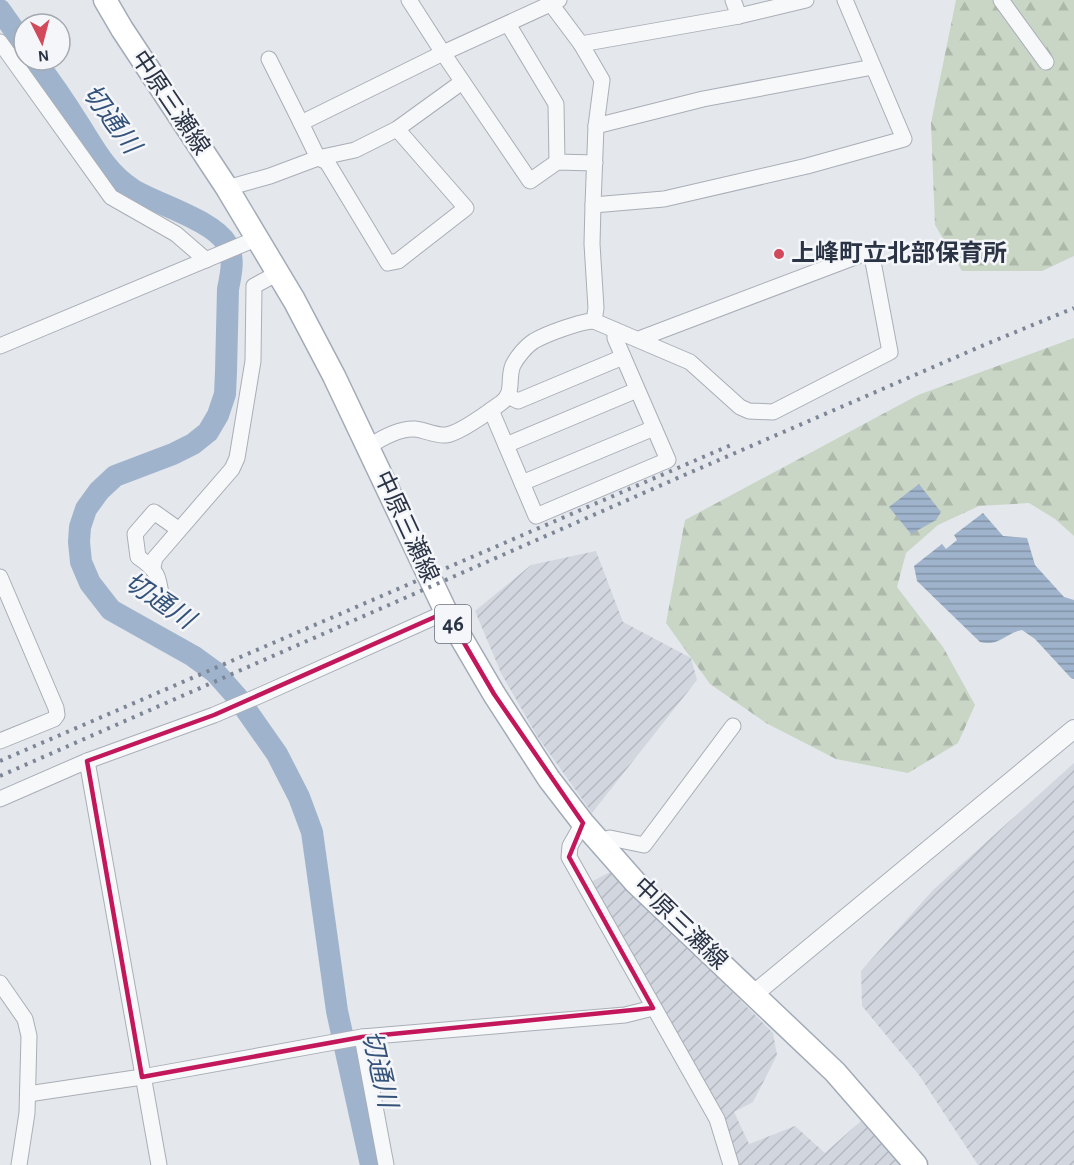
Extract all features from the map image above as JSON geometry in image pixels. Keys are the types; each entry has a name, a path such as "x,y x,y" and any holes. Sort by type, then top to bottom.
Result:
{"main road":[{"name":"中原三瀬線","path":"105,0 227,188 278,273 334,376 446,612 494,694 549,779 583,823 635,882 835,1072 916,1165"}],"street":[{"path":"409,0 530,181 557,162 595,163"},
{"path":"734,0 739,16"},
{"path":"581,44 739,16 806,0"},
{"path":"593,205 664,199 807,166 904,139 845,0"},
{"path":"1001,0 1046,62"},
{"path":"301,123 552,1 602,80 596,126 593,205 592,244 596,308 594,321"},
{"path":"508,24 556,104 557,162"},
{"path":"0,42 111,196 176,234 206,260"},
{"path":"269,59 318,159 327,162 388,263 398,261 466,208 397,129"},
{"path":"596,126 703,99 873,67"},
{"path":"227,188 318,159 355,150 397,129 462,82"},
{"path":"0,346 258,238"},
{"path":"368,447 406,429 447,435 454,433 508,396 514,363 534,341 585,321 594,321 690,362 740,407 749,411 773,412 890,352 871,251 639,339"},
{"path":"153,567 155,558 232,469 237,458 252,361 254,286 278,273"},
{"path":"490,410 536,516 668,460 615,338 615,330"},
{"path":"508,396 518,401 623,357"},
{"path":"506,446 637,390"},
{"path":"522,483 654,428"},
{"path":"162,602 159,580 153,567 138,557 135,534 153,512 178,530"},
{"path":"0,577 57,715 54,719 0,741"},
{"path":"0,799 87,761 214,715 446,612"},
{"path":"599,841 610,838 644,845 733,726"},
{"path":"754,994 1074,729"},
{"path":"87,761 159,1165"},
{"path":"583,823 570,846 569,857 717,1119 731,1165"},
{"path":"0,983 25,1019 28,1028 28,1094 19,1165"},
{"path":"28,1094 142,1077 362,1037 625,1015 653,1008"},
{"path":"362,1037 386,1165"}],"highlighted area":[{"path":"446,612 494,694 583,823 569,857 653,1008 362,1037 142,1077 87,761 214,715"}],"shaded area":[{"path":"596,551 623,622 691,658 697,680 592,813 537,736 501,673 475,611 531,565"},
{"path":"1074,763 1074,1165 978,1165 919,1075 862,1006 861,971 933,890"},
{"path":"612,871 773,1033 777,1055 753,1102 734,1112 749,1144 795,1126 825,1153 861,1121 901,1165 738,1165 591,882"}],"green space":[{"path":"956,0 1074,0 1074,256 1042,271 962,271 935,225 931,123"},
{"path":"1074,338 1074,536 1055,519 1029,503 979,506 938,525 906,553 897,587 943,647 975,705 958,743 908,773 836,759 766,723 710,684 666,623 685,520 918,395"}],"water":[{"path":"919,484 941,512 936,520 911,534 889,507"},
{"path":"983,513 1003,536 1027,538 1035,565 1064,597 1074,600 1074,679 1035,639 1022,630 992,643 980,642 917,581 914,566 942,544 946,549 957,540 954,535"}],"waterway":[{"name":"切通川","path":"0,10 12,27"},
{"name":"切通川","path":"44,72 114,174 142,195 210,227 227,244 231,255 225,394 218,415 208,432 193,444 115,476 99,491 86,509 80,527 81,562 90,583 111,610 193,656 215,672 237,697 277,754 299,797 312,832 337,1011 371,1165"}],"railway":[{"path":"0,776 689,473 1074,308"},
{"path":"0,761 731,445"}],"place":[{"name":"上峰町立北部保育所","path":"779,254"}]}
